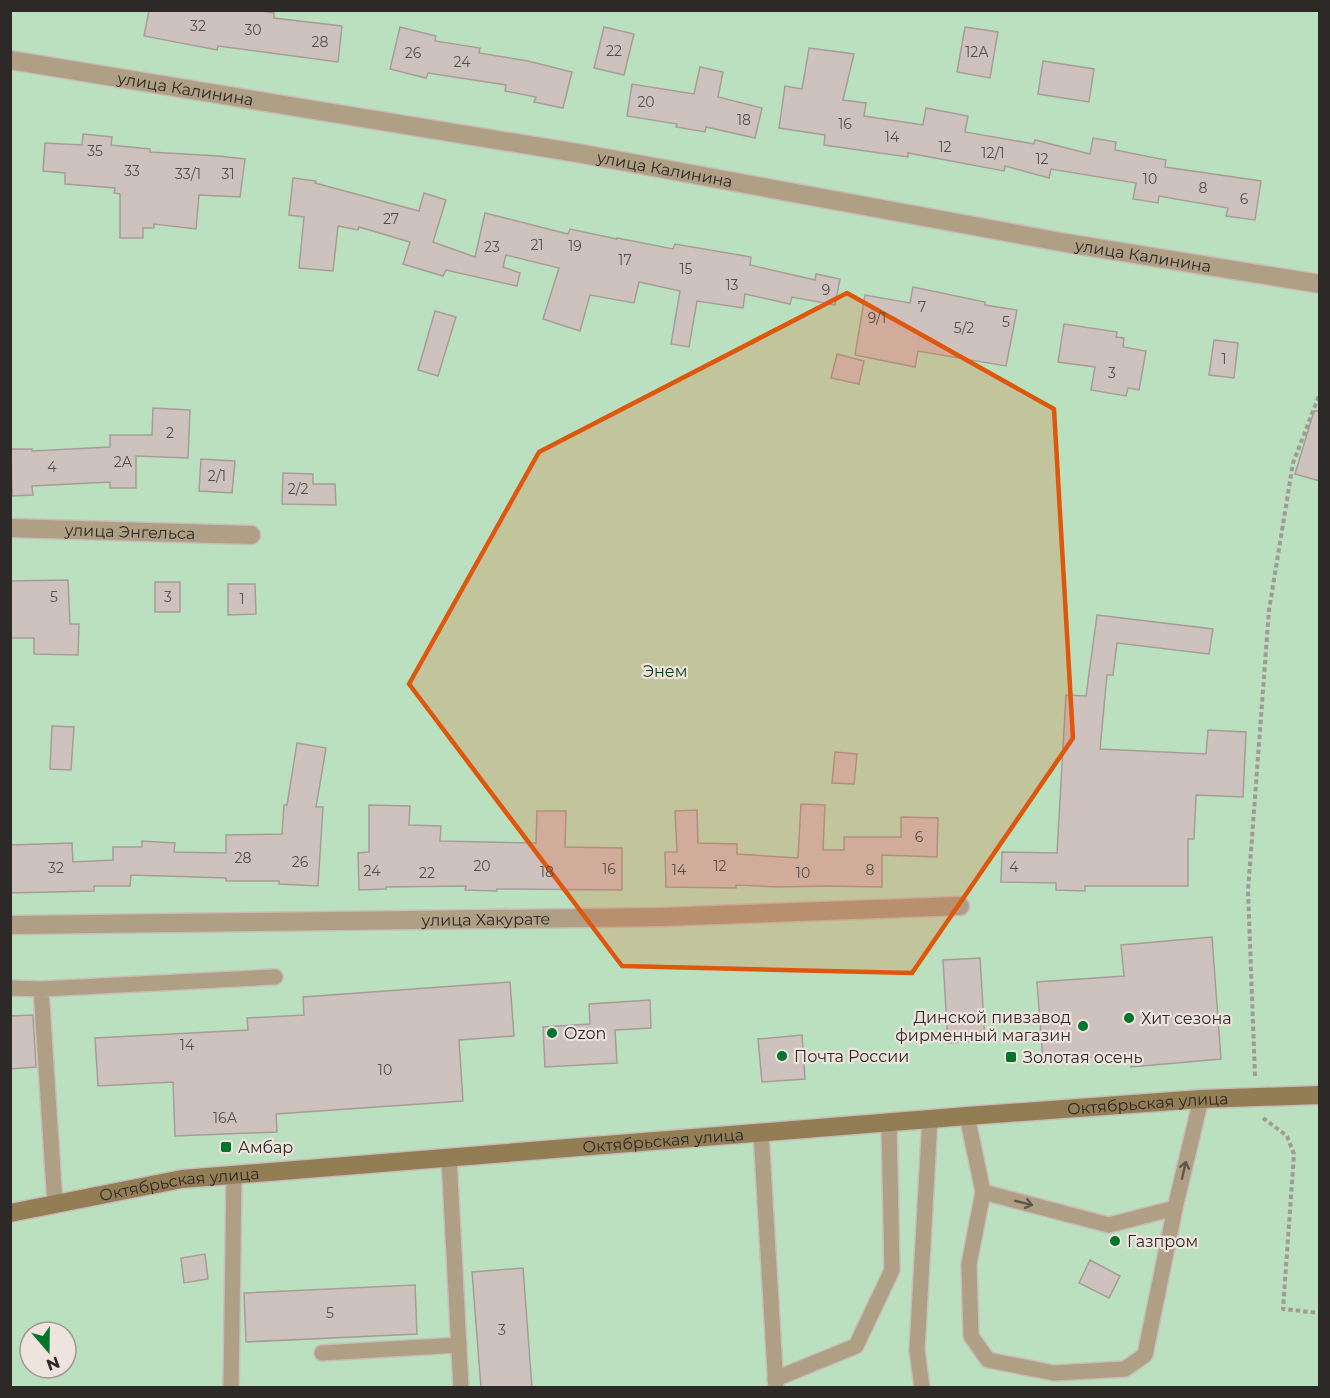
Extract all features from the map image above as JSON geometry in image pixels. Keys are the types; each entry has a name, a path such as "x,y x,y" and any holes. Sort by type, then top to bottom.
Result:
{"main road":[{"name":"Октябрьская улица","path":"10,1213 182,1179 930,1118 1201,1099 1320,1095"}],"street":[{"name":"улица Калинина","path":"10,60 583,154 1066,243 1320,284"},
{"name":"улица Энгельса","path":"10,528 251,535"},
{"name":"улица Хакурате","path":"10,925 661,917 960,906"}],"lane":[{"path":"10,988 275,977"},
{"path":"41,988 55,1204"},
{"path":"967,1116 983,1192 969,1264 971,1336 988,1360 1054,1373 1125,1370 1145,1355 1175,1208 1201,1099"},
{"path":"922,1388 917,1350 930,1118"},
{"path":"761,1132 776,1383 856,1346 892,1270 889,1122"},
{"path":"449,1157 461,1388"},
{"path":"231,1388 234,1175"},
{"path":"983,1192 1109,1225 1175,1208"},
{"path":"322,1353 459,1345"}],"path":[{"path":"1320,393 1293,463 1269,610 1248,891 1256,1096 1260,1117 1287,1136 1294,1154 1283,1309 1320,1313"}],"highlighted area":[{"path":"847,293 1054,409 1073,738 912,973 622,966 409,684 539,452"}],"green space":[{"name":"Энем","path":"10,11 1319,11 1319,1387 11,1387"}],"building":[{"path":"149,10 255,10 274,13 274,18 342,26 338,62 218,46 217,50 144,36"},
{"path":"400,27 436,36 435,41 480,48 479,53 528,61 572,72 563,108 534,102 536,97 505,91 506,85 428,73 426,78 390,69"},
{"path":"604,27 634,34 624,75 594,68"},
{"path":"965,27 998,32 990,78 957,72"},
{"path":"809,48 854,54 843,100 866,103 864,116 923,125 926,108 968,116 965,132 1034,144 1035,140 1090,154 1093,138 1116,142 1115,150 1166,160 1165,167 1261,181 1255,220 1226,216 1228,208 1159,196 1158,203 1133,199 1136,183 1051,169 1049,178 1005,166 1004,171 908,153 908,157 824,145 825,135 779,128 785,86 802,89"},
{"path":"1043,61 1094,69 1089,102 1038,94"},
{"path":"700,67 723,72 718,97 762,108 755,138 706,127 705,132 676,127 677,124 627,116 632,84 694,94"},
{"path":"83,134 112,137 111,145 150,149 150,152 245,159 240,197 199,195 196,229 154,224 154,228 143,228 143,238 120,238 120,194 114,193 115,188 65,184 65,173 43,171 45,143 82,145"},
{"path":"293,178 316,181 315,183 419,211 424,193 446,200 433,242 475,257 485,213 568,234 570,229 673,249 675,244 751,257 750,265 815,280 816,274 840,279 835,305 792,297 790,304 745,294 743,308 697,301 689,347 671,344 680,291 639,282 634,303 590,295 580,331 543,319 559,268 506,255 503,267 520,273 517,286 446,270 443,276 403,264 410,242 359,227 358,230 338,226 333,271 299,268 304,217 289,215"},
{"path":"913,287 985,302 985,305 1017,310 1006,366 918,351 915,367 855,355 865,295 910,303"},
{"path":"435,311 456,317 438,376 418,370"},
{"path":"1064,324 1117,332 1116,337 1124,338 1123,347 1146,351 1139,390 1128,388 1126,396 1091,390 1095,367 1058,362"},
{"path":"1214,340 1238,343 1234,378 1209,375"},
{"path":"837,354 864,361 859,384 831,378"},
{"path":"153,408 190,410 188,458 136,456 136,488 110,488 110,482 32,486 33,495 12,496 11,449 32,449 32,451 110,447 110,435 152,435"},
{"path":"1314,411 1320,411 1320,481 1295,474"},
{"path":"201,459 235,461 232,493 199,491"},
{"path":"283,473 313,474 313,484 335,484 336,505 282,504"},
{"path":"68,580 70,624 79,624 78,655 34,654 34,638 10,638 10,581"},
{"path":"155,582 180,582 180,612 155,612"},
{"path":"228,584 255,584 256,614 228,615"},
{"path":"1097,615 1213,629 1209,654 1117,643 1113,675 1107,675 1100,749 1206,754 1208,730 1246,732 1243,797 1196,795 1194,839 1188,839 1188,886 1085,886 1085,891 1056,890 1056,883 1001,882 1002,852 1057,853 1066,695 1086,696"},
{"path":"52,726 74,727 71,770 50,769"},
{"path":"297,743 326,748 316,807 323,807 318,886 279,884 279,881 226,881 226,878 131,875 130,886 94,886 94,891 10,893 10,845 72,843 73,862 113,860 113,847 142,847 142,841 175,843 174,852 226,853 226,835 282,834 284,805 287,805"},
{"path":"835,752 857,754 854,784 832,783"},
{"path":"801,804 825,805 823,850 844,850 844,837 901,837 901,817 938,818 937,857 882,855 882,887 736,885 736,888 666,887 665,852 677,852 675,811 697,810 698,843 737,844 737,854 798,858"},
{"path":"369,805 410,806 409,825 441,826 440,841 536,843 537,811 566,811 565,847 622,848 622,890 497,889 497,891 465,890 466,886 386,887 386,889 359,890 358,853 369,852"},
{"name":"Хит сезона","path":"1212,937 1221,1059 1131,1067 1130,1054 1043,1061 1037,982 1124,976 1121,945"},
{"path":"980,958 985,1041 948,1043 943,960"},
{"path":"510,982 514,1036 459,1040 463,1101 276,1114 277,1132 175,1136 173,1082 98,1086 95,1038 248,1030 247,1018 304,1015 303,997"},
{"path":"650,1000 651,1028 615,1030 617,1063 545,1067 543,1027 590,1024 589,1004"},
{"path":"33,1015 36,1067 10,1069 10,1016"},
{"path":"802,1035 805,1079 762,1082 758,1039"},
{"path":"205,1254 208,1279 184,1283 181,1258"},
{"path":"1090,1260 1120,1276 1109,1298 1079,1283"},
{"path":"523,1268 532,1388 481,1388 472,1272"},
{"path":"415,1285 417,1334 246,1342 244,1293"}],"place":[{"name":"Хит сезона","path":"1129,1018"},
{"name":"Динской пивзавод фирменный магазин","path":"1083,1026"},
{"name":"Ozon","path":"552,1033"},
{"name":"Почта России","path":"782,1056"},
{"name":"Золотая осень","path":"1011,1057"},
{"name":"Амбар","path":"226,1147"},
{"name":"Газпром","path":"1115,1241"}]}
